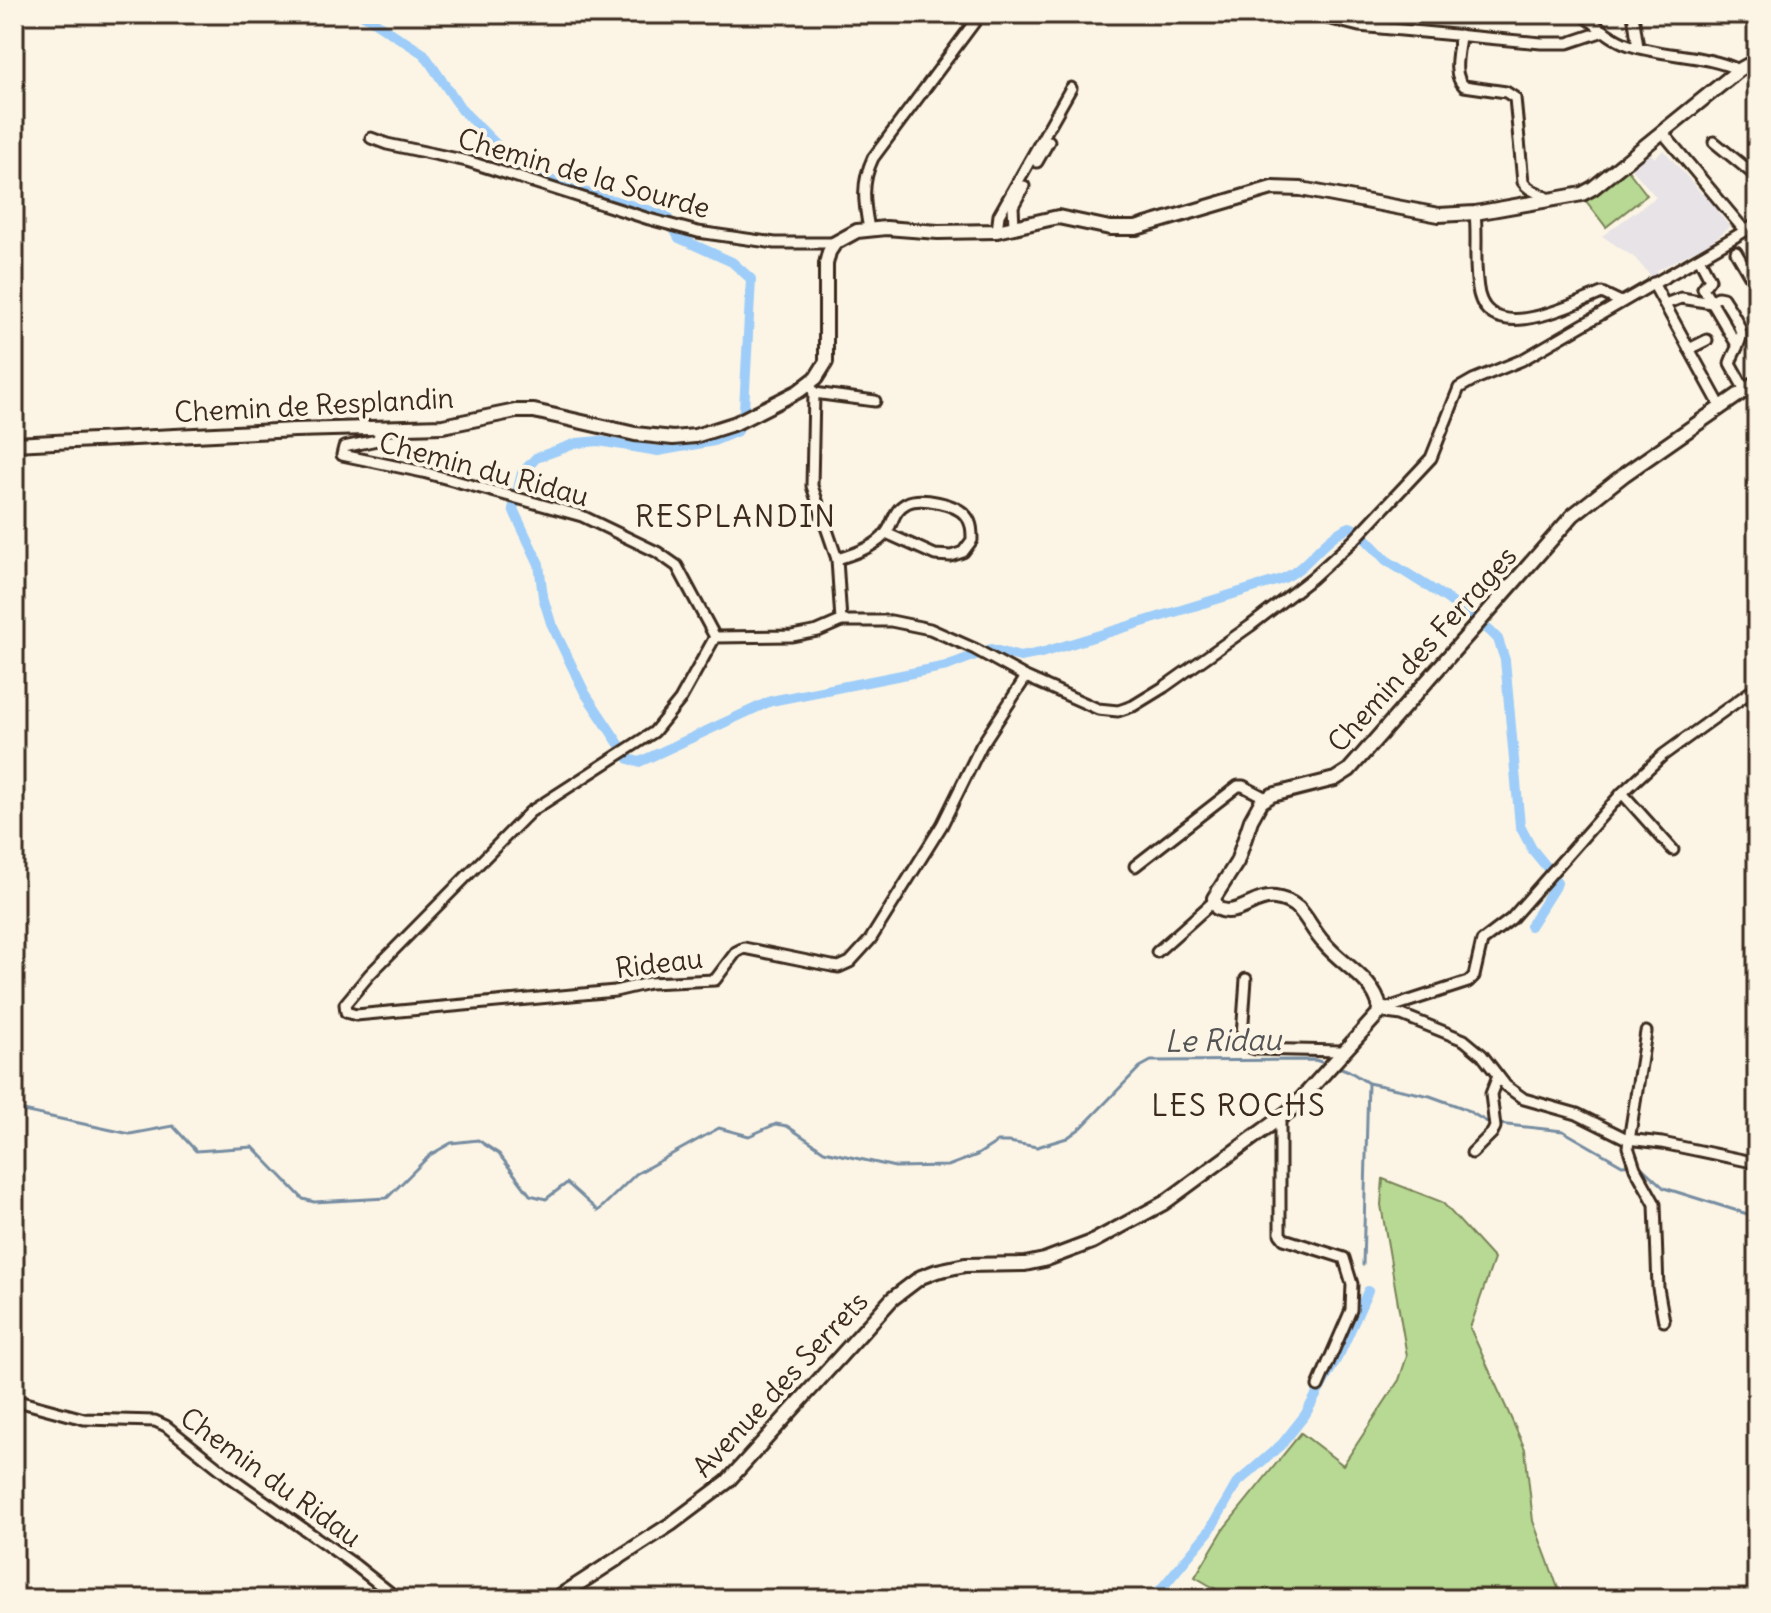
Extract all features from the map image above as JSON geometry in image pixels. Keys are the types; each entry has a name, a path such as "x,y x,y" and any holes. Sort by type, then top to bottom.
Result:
{"street":[{"path":"1311,14 1359,26 1554,44 1604,31"},
{"path":"1582,14 1621,41 1638,47 1714,60 1739,70"},
{"path":"1633,14 1638,47"},
{"path":"869,229 864,190 866,174 873,158 976,20"},
{"path":"1460,35 1457,69 1460,82 1471,87 1506,92 1515,98 1523,182 1527,188 1542,193 1549,200"},
{"path":"841,621 837,559 812,486 812,388 827,357 826,264 835,243 850,233 869,229 997,231 1058,217 1110,228 1136,228 1265,189 1288,187 1431,214 1475,213 1582,194 1739,70 1757,60"},
{"path":"997,231 999,215 1071,88"},
{"path":"1663,133 1745,231"},
{"name":"Chemin de la Sourde","path":"371,138 467,161 677,226 758,241 835,243"},
{"path":"1014,226 1013,206 1049,141"},
{"path":"1714,142 1757,177"},
{"path":"1475,213 1479,293 1485,306 1494,314 1515,320 1534,318 1602,293 1621,302"},
{"path":"715,637 800,635 841,621 891,621 917,625 1105,711 1133,706 1260,619 1355,539 1431,458 1459,388 1522,360 1757,224"},
{"path":"1738,254 1757,288"},
{"path":"1699,258 1710,279 1703,288 1712,302"},
{"path":"1653,283 1721,407"},
{"path":"1665,304 1681,298 1712,302 1722,297 1737,345 1730,363 1745,390"},
{"path":"1689,349 1707,340"},
{"name":"Chemin des Ferrages","path":"1266,798 1321,784 1349,770 1573,515 1625,474 1757,382"},
{"path":"812,388 875,401"},
{"name":"Chemin de Resplandin","path":"14,444 443,426 516,411 534,411 657,438 695,436 742,420 812,388"},
{"name":"Chemin du Ridau","path":"382,428 377,440 344,447 342,455 423,472 582,516 671,561 684,575 715,637"},
{"path":"837,559 858,552 886,533 891,520 910,501 921,500 951,507 965,514 972,528 972,540 963,552 944,556 886,533"},
{"name":"Rideau","path":"715,637 680,700 651,735 538,805 349,997 344,1007 346,1012 356,1015 615,991 649,983 715,980 734,954 744,948 832,966 845,965 865,947 908,880 942,825 981,746 1026,677"},
{"path":"1382,1011 1468,982 1474,976 1482,941 1511,919 1622,793 1663,755 1757,687"},
{"path":"1135,866 1238,786 1266,798 1257,809 1237,862 1213,902 1157,952"},
{"path":"1622,793 1673,850"},
{"path":"1213,902 1224,912 1234,911 1263,898 1288,901 1298,908 1329,949 1375,992 1382,1011"},
{"path":"1246,979 1242,1036 1246,1046 1335,1060"},
{"path":"1382,1011 1402,1015 1464,1040 1482,1055 1514,1093 1524,1099 1577,1114 1627,1139 1662,1143 1757,1163"},
{"name":"Avenue des Serrets","path":"555,1599 671,1524 727,1482 898,1293 921,1277 965,1265 1025,1264 1044,1260 1092,1242 1164,1203 1292,1109 1382,1011"},
{"path":"1646,1032 1627,1139 1630,1158 1655,1204 1658,1288 1664,1321"},
{"path":"1472,1153 1492,1133 1495,1124 1491,1094 1498,1076"},
{"path":"1280,1118 1280,1234 1284,1239 1344,1258 1352,1284 1351,1310 1318,1386"},
{"name":"Chemin du Ridau","path":"14,1400 84,1419 155,1421 166,1426 240,1485 355,1565 398,1599"}],"shaded area":[{"path":"1664,150 1702,194 1705,192 1720,208 1717,211 1730,227 1711,242 1656,271 1660,275 1653,279 1635,258 1602,236 1656,197 1631,168 1650,152 1654,158"}],"green space":[{"path":"1627,169 1647,195 1606,227 1586,201"},
{"path":"1383,1179 1442,1202 1494,1259 1470,1328 1525,1449 1533,1521 1562,1599 1233,1599 1195,1577 1225,1527 1301,1433 1343,1465 1399,1380 1407,1356 1381,1205"}],"waterway":[{"path":"362,14 424,54 462,110 520,168 570,188 666,215 679,238 732,262 751,279 744,409 738,431 714,441 658,451 599,441 577,443 536,458 522,473 513,509 539,564 543,597 551,623 585,693 629,759 639,762 771,701 947,666 991,649 1020,657 1041,653 1279,580 1289,576 1331,538 1350,527 1357,530 1386,560 1446,598 1498,639 1505,660 1520,826 1532,849 1557,883 1530,926"},
{"name":"Le Ridau","path":"14,1109 130,1134 173,1126 196,1151 253,1147 303,1199 314,1202 387,1198 430,1155 451,1143 478,1140 499,1154 530,1195 546,1199 567,1183 598,1211 636,1174 719,1128 749,1136 776,1124 787,1126 824,1151 895,1167 948,1166 977,1155 997,1142 1037,1147 1067,1138 1082,1127 1140,1067 1151,1061 1315,1060 1328,1064"},
{"name":"Le Ridau","path":"1336,1066 1368,1083 1430,1096 1463,1108 1489,1123 1563,1131 1622,1165 1638,1164 1664,1188 1757,1217"},
{"path":"1363,1265 1368,1083"},
{"path":"1153,1599 1210,1530 1237,1483 1282,1444 1305,1415 1341,1351 1368,1291"}],"district":[{"name":"RESPLANDIN","path":"736,517"},
{"name":"LES ROCHS","path":"1239,1106"}]}
